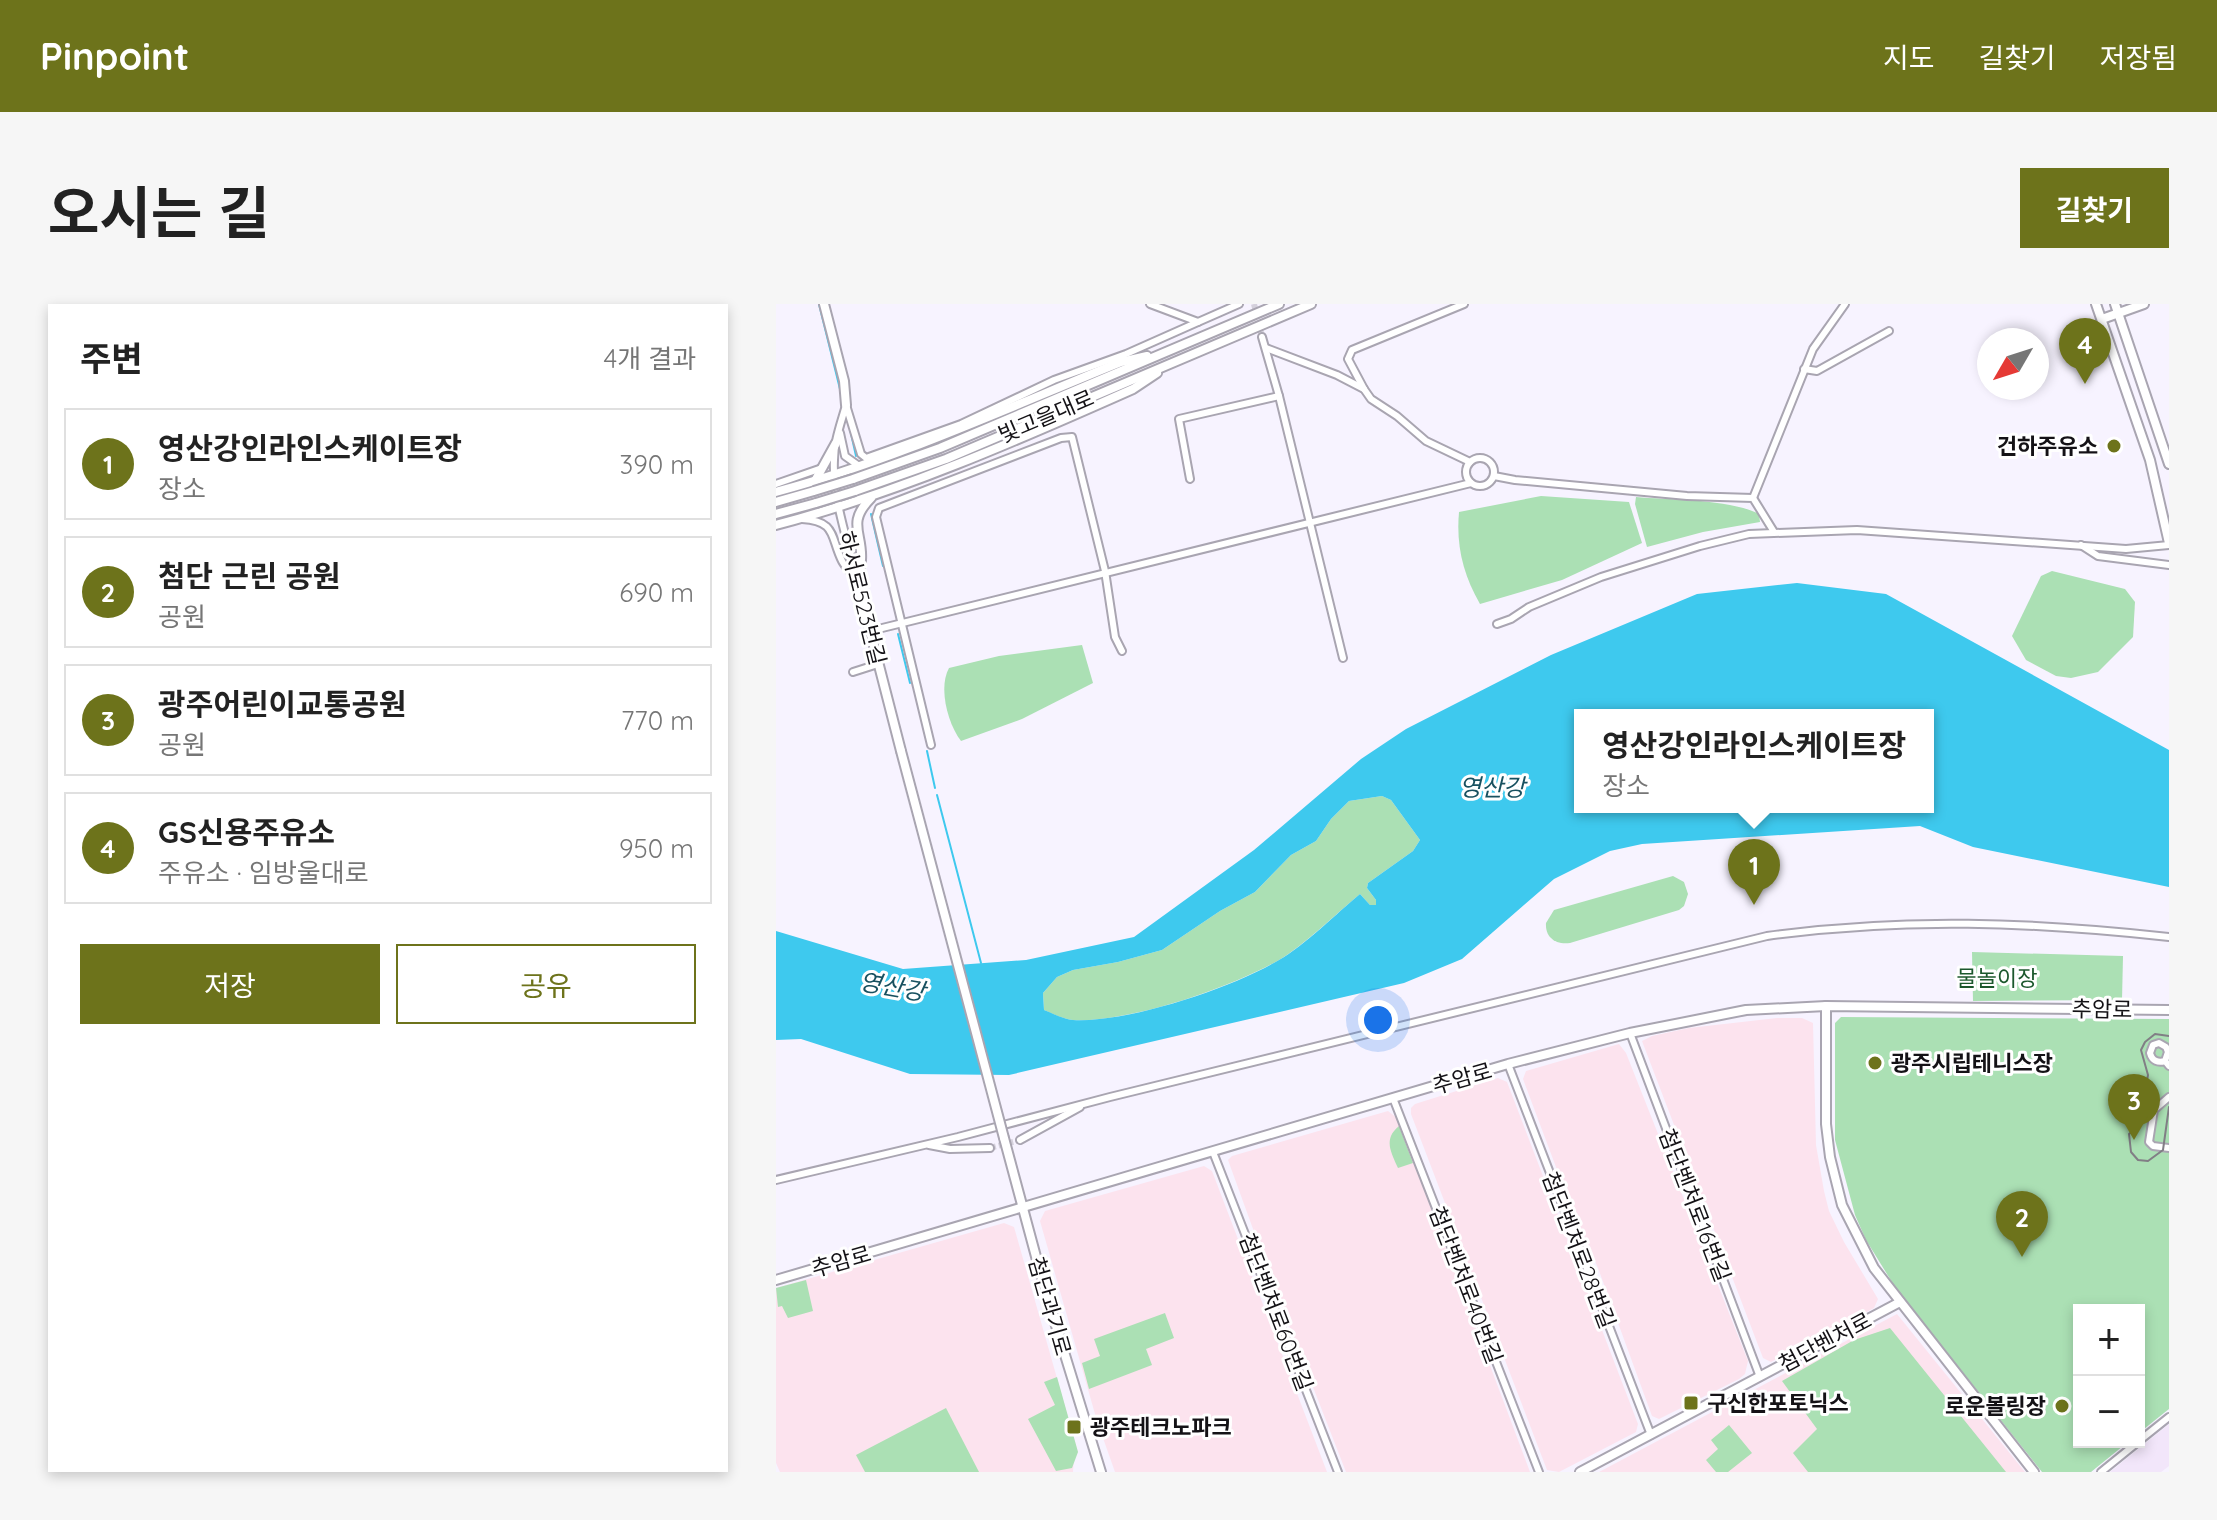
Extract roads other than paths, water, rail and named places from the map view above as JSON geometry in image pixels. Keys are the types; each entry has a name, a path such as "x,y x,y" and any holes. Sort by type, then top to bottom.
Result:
{"street":[{"path":"824,304 844,381 846,405 861,454 866,458 961,424 1054,380 1126,354 1239,304"},
{"path":"1150,304 1198,322"},
{"name":"빛고을대로","path":"776,502 814,486 853,479 940,448 1279,304"},
{"name":"빛고을대로","path":"776,514 855,491 946,459 1311,304"},
{"path":"1464,304 1352,350 1348,359 1371,399 1426,441 1470,462"},
{"path":"1753,498 1813,349 1845,304"},
{"path":"1497,624 1601,577 1749,534 1857,530 2126,549 2169,544 2150,460 2096,304"},
{"path":"2102,319 2117,308 2144,304"},
{"path":"2117,308 2169,464"},
{"path":"1804,369 1817,371 1889,331"},
{"path":"1262,337 1343,658"},
{"path":"1266,348 1337,375 1364,389"},
{"path":"776,492 814,486 1121,362 1171,350"},
{"path":"776,525 875,495 954,466 1133,389 1177,361"},
{"path":"1190,479 1179,419 1279,396"},
{"name":"하서로523번길","path":"846,405 836,443 835,476 840,506 878,664 1004,1138"},
{"path":"841,425 840,442 845,456 862,467"},
{"name":"하서로523번길","path":"931,745 876,517 879,508 1061,438 1072,437 1105,571"},
{"path":"814,486 836,443"},
{"path":"1471,483 1466,470 1470,462 1478,457 1487,460 1493,467 1494,476"},
{"path":"776,484 822,468"},
{"path":"1494,476 1687,496 1753,498"},
{"path":"870,631 1309,521 1471,483 1484,485 1494,476"},
{"path":"857,580 862,558 856,532 857,519 875,495"},
{"path":"1753,498 1774,532"},
{"path":"797,519 825,524 838,544 842,561 857,580"},
{"path":"2080,544 2098,556 2169,565"},
{"path":"1105,571 1115,637 1122,651"},
{"path":"853,672 878,664"},
{"path":"776,1180 1767,936 1819,929 1928,922 2067,926 2169,937"},
{"path":"1826,1006 1825,1106 1830,1157 1842,1205 1874,1268 2034,1472"},
{"name":"추암로","path":"776,1280 1508,1064 1630,1033 1746,1010 1826,1006 2169,1010"},
{"name":"첨단벤처로16번길","path":"1630,1033 1760,1377"},
{"name":"첨단벤처로28번길","path":"1508,1064 1651,1435"},
{"path":"2169,1097 2154,1110 2149,1142 2153,1146 2169,1148"},
{"name":"첨단벤처로40번길","path":"1393,1098 1539,1472"},
{"path":"1020,1140 1095,1101"},
{"name":"첨단과기로","path":"1004,1138 1101,1472"},
{"path":"925,1145 950,1149 990,1148"},
{"name":"첨단벤처로60번길","path":"1213,1152 1338,1472"},
{"name":"첨단벤처로","path":"1580,1472 1900,1302"},
{"path":"2145,1437 2169,1417"},
{"path":"2101,1472 2131,1448"}],"water":[{"name":"영산강","path":"1797,583 1886,594 2169,750 2169,887 1973,847 1920,826 1642,844 1610,851 1554,879 1462,959 1404,983 1009,1075 910,1074 801,1039 776,1040 776,931 903,969 1026,960 1134,937 1254,850 1361,759 1406,729 1551,655 1697,594","holes":["1382,796 1391,800 1420,840 1413,851 1368,883 1367,888 1376,905 1370,905 1360,894 1310,938 1279,960 1235,982 1179,1002 1096,1019 1069,1019 1044,1010 1043,993 1057,977 1073,970 1162,950 1255,892 1291,855 1316,841 1331,819 1349,801"]}],"waterway":[{"path":"819,304 840,389"},
{"path":"850,429 856,456"},
{"path":"871,514 883,566"},
{"path":"898,634 910,683"},
{"path":"927,751 935,788"},
{"path":"937,795 981,963"}],"tunnel":[{"path":"1254,304 1262,337"},
{"path":"990,1148 1020,1140"}],"railway":[{"path":"2169,1036 2155,1034 2141,1050 2148,1075 2138,1127 2129,1134 2131,1152 2138,1160 2148,1161 2163,1150 2169,1107"}],"place":[{"name":"GS신용주유소","path":"2085,384"},
{"name":"건하주유소","path":"2114,446"},
{"name":"영산강인라인스케이트장","path":"1754,905"},
{"name":"광주시립테니스장","path":"1875,1063"},
{"name":"광주어린이교통공원","path":"2134,1140"},
{"name":"첨단 근린 공원","path":"2022,1257"},
{"name":"구신한포토닉스","path":"1691,1403"},
{"name":"로운볼링장","path":"2062,1406"},
{"name":"광주테크노파크","path":"1074,1427"}],"park label":[{"name":"물놀이장","path":"1997,978"}]}
